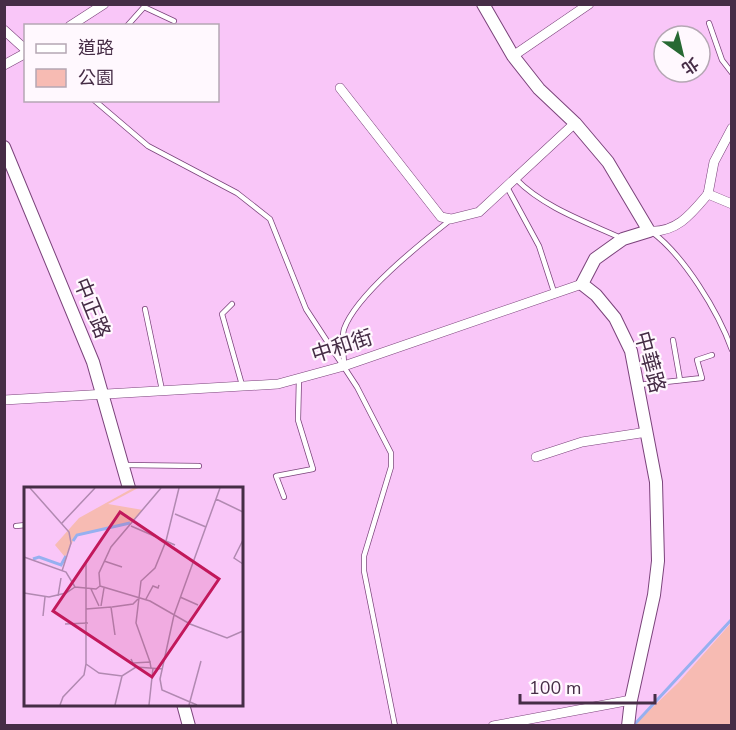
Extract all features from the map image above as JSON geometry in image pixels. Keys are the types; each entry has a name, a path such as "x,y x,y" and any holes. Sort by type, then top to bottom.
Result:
{"street":[{"path":"73,24 104,4"},
{"path":"483,4 513,56 539,89 575,123 608,162 650,231"},
{"path":"513,56 589,4"},
{"path":"4,30 24,49"},
{"path":"4,65 24,52"},
{"path":"340,88 441,217 451,219 479,212 575,123"},
{"path":"582,284 595,259 623,239 650,231 662,232 674,228 690,214 708,194 714,162 732,128"},
{"name":"中正路","path":"4,147 93,362 128,487"},
{"path":"708,194 732,204"},
{"name":"中和街","path":"4,400 278,384 344,366 582,284"},
{"name":"中華路","path":"582,284 596,295 615,318 625,337 638,384 656,482 658,561 646,640 631,700 628,726"},
{"path":"537,457 582,442 647,432"},
{"path":"493,726 631,700"},
{"path":"183,706 189,726"}],"lane":[{"path":"130,24 144,7 174,21"},
{"path":"709,23 722,60 732,73"},
{"path":"96,102 148,146 237,193 270,219 306,309 344,366 391,453 391,467 364,556 364,571 395,726"},
{"path":"516,179 526,190 559,209 623,239"},
{"path":"507,187 539,246 554,292"},
{"path":"344,366 343,332 352,310 404,257 451,219"},
{"path":"650,231 671,247 723,324 732,350"},
{"path":"232,304 222,314 242,386"},
{"path":"145,309 162,390"},
{"path":"673,340 680,380"},
{"path":"638,384 702,378 697,360 712,355"},
{"path":"284,497 276,476 314,469 298,420 298,378"},
{"path":"123,465 199,466"},
{"path":"16,526 24,525"}],"green space":[{"path":"731,623 731,725 633,726 678,683"}],"waterway":[{"path":"633,726 732,619"}]}
